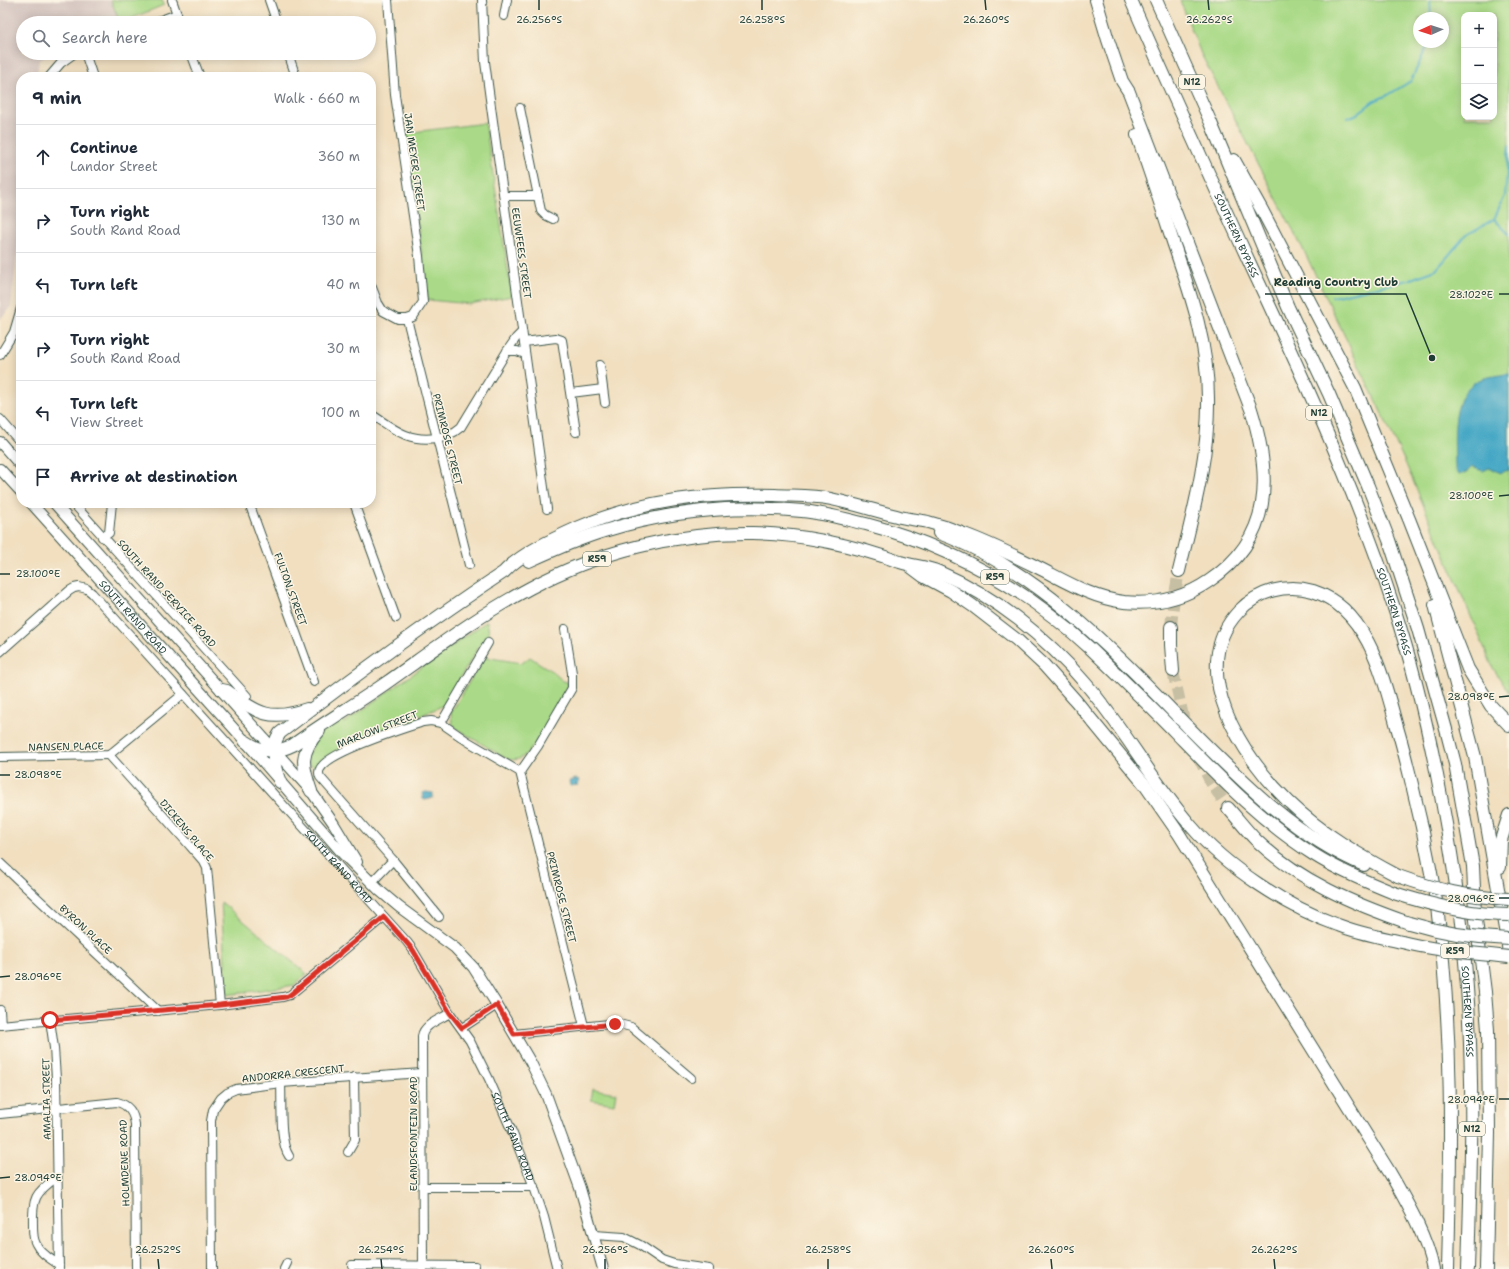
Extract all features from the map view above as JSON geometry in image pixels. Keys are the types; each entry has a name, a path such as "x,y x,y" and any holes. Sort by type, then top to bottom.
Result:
{"highway":[{"path":"504,572 509,566 523,557 562,535 598,519 640,506 688,498 723,495 802,496 830,498 913,520 936,524 966,535 1038,567 1083,590 1109,599 1138,603 1152,603 1172,599 1196,590 1223,572 1234,562 1251,536 1258,520 1264,489 1265,472 1258,432 1251,409 1125,86 1108,40 1096,0"},
{"name":"SOUTHERN BYPASS","path":"1131,0 1316,408 1348,484 1394,609 1418,690 1435,766 1450,846 1462,930 1471,1062 1472,1142 1468,1269"},
{"name":"SOUTHERN BYPASS","path":"1156,0 1208,115 1288,307 1329,394 1365,479 1386,533 1418,629 1455,764 1473,866 1475,912 1488,1030 1489,1133 1486,1269"},
{"path":"1125,86 1125,94 1131,118 1196,311 1206,364 1208,397 1205,457 1179,571"},
{"path":"1208,115 1263,212 1355,388 1390,472 1468,670 1490,706 1509,724"},
{"path":"1390,472 1434,601 1459,694 1475,757 1503,899"},
{"name":"R59","path":"316,706 362,670 415,632 504,572 566,544 603,531 689,512 726,509 763,509 801,510 828,514 886,530 925,543 992,574 1036,603 1091,649 1233,791 1277,829 1314,855 1332,865 1394,893 1445,908 1468,912 1509,915"},
{"path":"913,520 996,560 1070,612 1137,674 1209,749 1254,792 1290,821 1338,853 1377,871 1444,891 1503,899"},
{"name":"R59","path":"328,722 473,622 531,587 576,567 610,555 649,544 719,534 767,534 794,536 879,554 906,564 936,571 976,592 1020,620 1044,640 1088,686 1191,826 1222,857 1246,875 1289,902 1337,925 1402,942 1437,949 1509,957"},
{"path":"906,564 973,606 1017,640 1044,665 1146,785 1179,834 1390,1173 1419,1229 1433,1269"},
{"path":"1397,876 1337,840 1314,824 1289,802 1270,782 1254,761 1230,722 1222,701 1219,687 1217,662 1220,644 1233,618 1240,610 1248,602 1267,592 1276,589 1295,588 1314,592 1336,602 1346,610 1368,643 1380,671 1408,765 1428,854 1437,905 1445,986 1450,1080 1451,1140 1448,1269"},
{"path":"1171,627 1170,646 1173,670"},
{"path":"222,690 227,691 254,710 264,714 289,714 316,706"},
{"path":"280,782 274,762 276,739 280,733 316,706"},
{"path":"244,741 259,749 282,750 293,745 328,722"},
{"path":"311,792 304,770 305,754 312,740 328,722"},
{"path":"1228,808 1255,839 1272,854 1304,876 1357,904 1409,923 1437,930 1486,938 1509,938"},
{"path":"1509,815 1501,840 1500,853 1509,952"}],"main road":[{"path":"0,442 16,460"},
{"path":"0,469 16,487"},
{"name":"SOUTH RAND ROAD","path":"34,508 244,741 343,854 399,906 455,948 472,967 514,1034 538,1077 554,1112 580,1188 603,1269"},
{"name":"SOUTH RAND ROAD","path":"58,508 222,690 311,792 334,824 364,874"}],"street":[{"path":"172,0 177,14 172,16"},
{"path":"269,0 275,16"},
{"name":"JAN MEYER STREET","path":"388,0 395,95 423,302 413,317 407,319"},
{"name":"EEUWFEES STREET","path":"482,0 485,62 547,509"},
{"path":"504,16 507,0"},
{"path":"53,72 65,60"},
{"path":"87,60 91,72"},
{"path":"194,60 198,72"},
{"path":"290,60 294,72"},
{"path":"520,108 543,214 553,219"},
{"path":"504,196 538,196"},
{"path":"376,298 383,311 398,319 407,319"},
{"name":"PRIMROSE STREET","path":"407,319 468,564"},
{"path":"0,355 3,346 14,332 16,325"},
{"path":"376,417 404,435 419,439 437,438 452,434 461,427 507,351 522,332"},
{"path":"524,342 556,338 562,340 576,432"},
{"path":"507,351 525,354"},
{"path":"600,365 605,403"},
{"path":"571,393 603,389"},
{"path":"0,419 16,437"},
{"name":"SOUTH RAND SERVICE ROAD","path":"77,508 247,696"},
{"path":"102,537 109,534 112,508"},
{"name":"FULTON STREET","path":"251,508 314,682"},
{"path":"356,508 396,618"},
{"name":"SOUTH RAND ROAD","path":"0,652 69,591 74,588 82,587 92,593 413,950 450,1013 470,1041 489,1079 534,1187 544,1217 557,1269"},
{"path":"488,643 441,723 467,741 520,772 538,746 572,688 572,673 565,629"},
{"name":"NANSEN PLACE","path":"0,757 109,756 183,694"},
{"name":"MARLOW STREET","path":"393,860 320,777 319,773 321,767 326,762 345,751 423,722 431,721 441,723"},
{"name":"DICKENS PLACE","path":"109,756 184,839 204,862 207,868 220,1005"},
{"name":"PRIMROSE STREET","path":"520,772 584,1026"},
{"path":"393,860 438,917"},
{"name":"SOUTH RAND ROAD","path":"372,882 393,860"},
{"name":"BYRON PLACE","path":"0,862 158,1011"},
{"path":"0,1010 0,1025 220,1005 288,996 384,917"},
{"path":"462,1028 497,1005"},
{"name":"ELANDSFONTEIN ROAD","path":"423,1267 423,1033 427,1026 450,1013"},
{"name":"AMALIA STREET","path":"50,1020 54,1048 59,1267"},
{"path":"514,1034 584,1026 615,1024 628,1025 691,1078"},
{"name":"ANDORRA CRESCENT","path":"212,1269 211,1121 213,1110 221,1098 232,1090 281,1083 422,1073"},
{"path":"348,1152 355,1140 354,1077"},
{"path":"281,1083 283,1140 285,1151 289,1156"},
{"name":"HOLMDENE ROAD","path":"56,1108 117,1102 128,1107 133,1114 135,1125 136,1269"},
{"path":"0,1114 56,1108"},
{"name":"AMALIA STREET","path":"57,1177 44,1187 38,1194 34,1202 32,1217 34,1243 41,1252 59,1267"},
{"path":"423,1187 534,1187"},
{"path":"594,1235 624,1237 640,1245 662,1260 674,1264 708,1269"},
{"path":"352,1265 423,1267 475,1266"}],"shaded area":[{"path":"0,0 111,0 117,16 16,16 16,60 39,60 38,72 16,72 16,264 11,308 0,319"}],"green space":[{"path":"111,0 162,0 164,5 137,16 117,16"},
{"path":"1180,0 1509,0 1509,693 1493,668 1405,462 1305,253 1201,54"},
{"path":"485,123 512,296 470,304 428,300 405,133"},
{"path":"487,621 490,638 487,642 480,645 444,705 420,716 417,720 345,747 321,761 314,768 305,759 319,734 342,720 344,723"},
{"path":"484,657 522,663 530,657 553,672 563,681 568,682 568,687 539,738 525,755 519,759 507,759 457,729 452,723 451,713"},
{"path":"221,902 307,974 295,985 227,995"},
{"path":"593,1089 616,1093 614,1104 591,1100"}],"water":[{"path":"1509,374 1509,471 1508,470 1501,473 1489,468 1483,471 1472,467 1467,472 1459,475 1455,470 1454,435 1457,410 1461,399 1467,390 1478,380"},
{"path":"576,779 580,780 578,785 570,786 569,781"},
{"path":"422,793 433,793 433,798 423,799"}],"waterway":[{"path":"1430,0 1431,12"},
{"path":"1348,118 1357,114 1374,101 1388,95 1411,81 1426,48"},
{"path":"1494,219 1505,196 1509,146"},
{"path":"1332,297 1408,280 1436,270 1466,235 1494,219 1509,234"}],"tunnel":[{"path":"1171,627 1179,571"},
{"path":"1173,671 1186,730 1210,781 1228,808"}],"place":[{"name":"Reading Country Club","path":"1432,358"}],"route":[{"path":"50,1020 220,1005 286,997 384,917 413,950 450,1013 462,1028 497,1005 514,1034 615,1024"}]}
